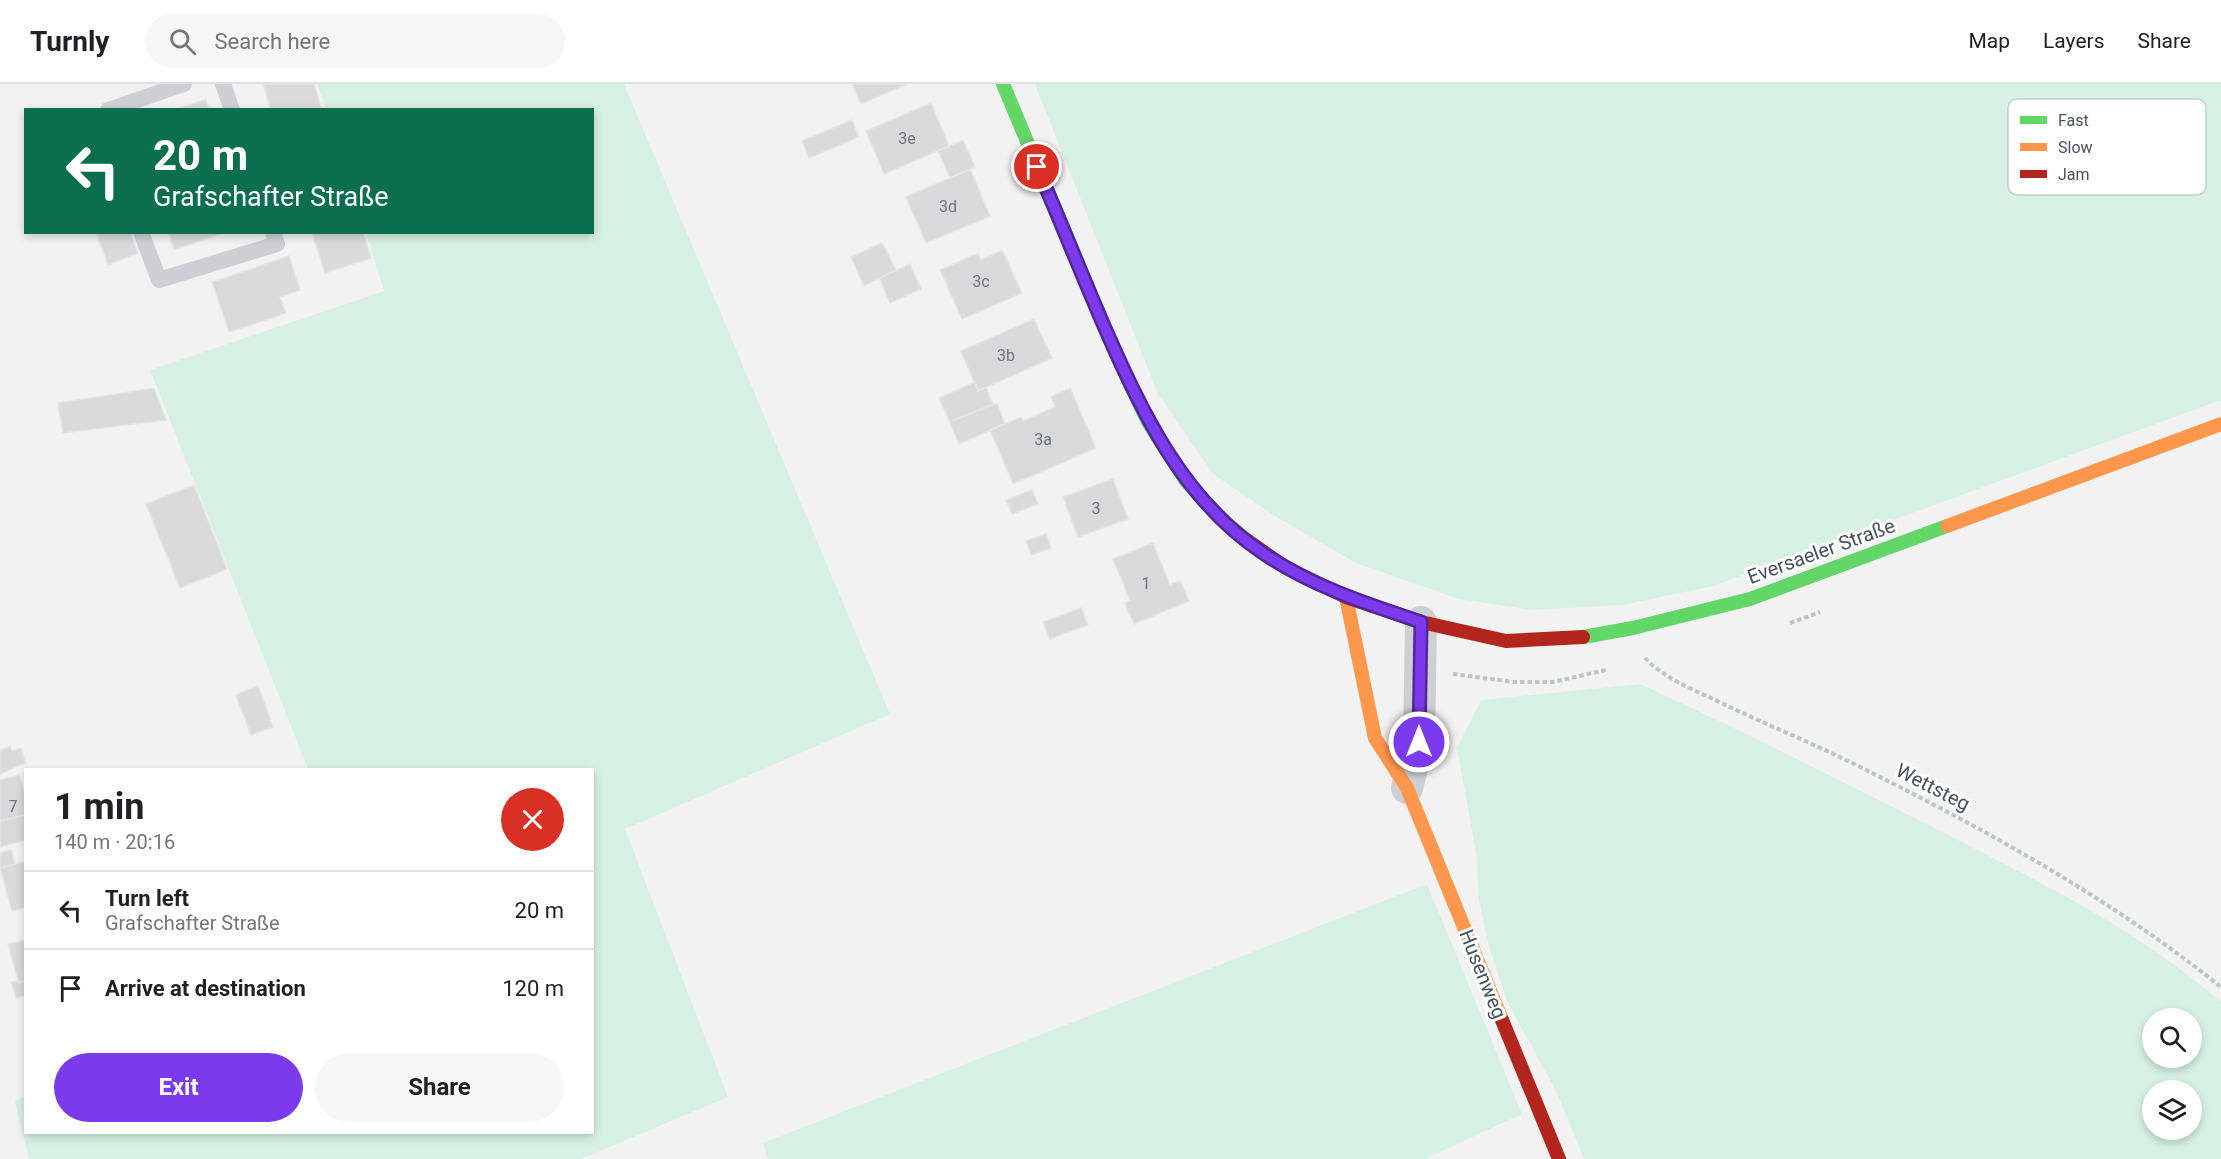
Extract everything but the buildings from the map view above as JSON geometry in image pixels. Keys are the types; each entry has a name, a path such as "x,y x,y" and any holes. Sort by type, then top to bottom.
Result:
{"street":[{"name":"Eversaeler Straße","path":"1003,84 1116,354 1165,452 1186,481 1262,553 1346,597 1421,622 1506,641 1570,639 1633,628 1750,599 2221,424"},
{"name":"Husenweg","path":"1346,597 1375,738 1407,788 1559,1159"},
{"path":"1407,788 1419,742 1421,622"}],"lane":[{"path":"223,84 231,108"},
{"path":"113,108 176,85"},
{"path":"142,234 159,280 277,244 274,234"}],"path":[{"name":"Wettsteg","path":"1633,628 1646,660 1682,685 1845,759 1963,819 2072,880 2174,949 2221,987"}],"green space":[{"path":"317,84 624,84 890,714 625,829 728,1097 581,1159 29,1159 15,1101 24,1097 24,1134 594,1134 594,768 308,768 150,370 384,291 366,234 594,234 594,108 326,108"},
{"path":"1035,84 2221,84 2221,400 1713,586 1623,605 1532,610 1459,599 1356,563 1275,516 1213,474 1158,394"},
{"path":"1640,684 1757,739 2056,891 2158,953 2221,1002 2221,1159 1584,1159 1557,1093 1507,1001 1488,943 1479,900 1476,853 1457,748 1481,700"},
{"path":"1427,884 1522,1114 1425,1159 768,1159 763,1143"}],"traffic: fast":[{"path":"1003,84 1116,354 1148,422 1186,481 1226,523 1248,541"},
{"path":"1583,637 1633,628 1750,599 1947,526"}],"traffic: slow":[{"path":"1947,526 2221,424"},
{"path":"1346,597 1375,738 1407,788 1502,1020"}],"traffic: jam":[{"path":"1248,541 1285,567 1346,597 1421,622 1506,641 1583,637"},
{"path":"1502,1020 1559,1159"}],"route":[{"path":"1037,167 1116,354 1165,452 1186,481 1226,523 1262,553 1285,567 1346,597 1421,622 1419,742"}]}
